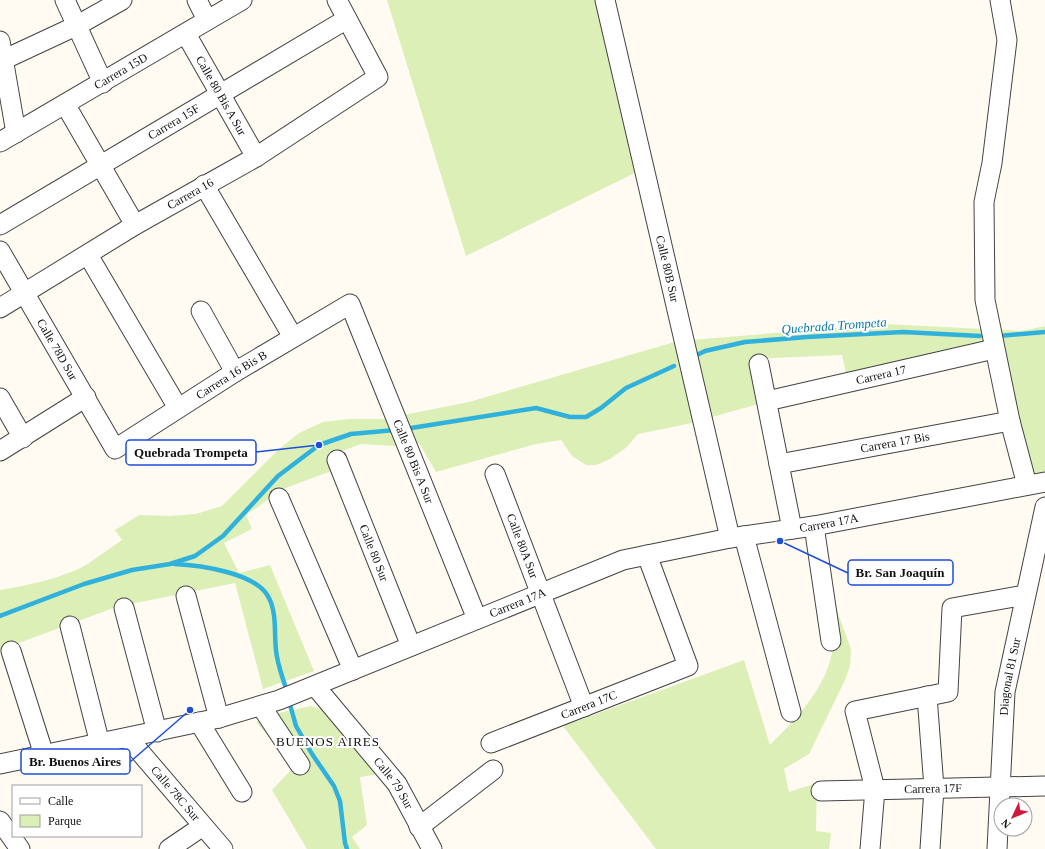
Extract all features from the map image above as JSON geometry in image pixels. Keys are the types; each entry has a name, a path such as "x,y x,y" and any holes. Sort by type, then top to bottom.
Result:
{"street":[{"path":"65,0 78,25 103,83"},
{"path":"3,60 78,25 122,0"},
{"path":"197,0 207,20"},
{"name":"Carrera 15D","path":"8,138 242,0"},
{"path":"337,0 347,20"},
{"name":"Calle 80B Sur","path":"606,0 737,537 791,712"},
{"path":"1000,0 1007,40 992,163 984,202 985,300 1010,420 1036,483"},
{"name":"Carrera 16","path":"0,308 135,225 256,157 378,77 347,20"},
{"name":"Carrera 15F","path":"0,224 347,20"},
{"name":"Calle 80 Bis A Sur","path":"186,34 256,157"},
{"path":"0,41 3,60 8,138"},
{"path":"65,104 135,225"},
{"path":"204,185 293,337"},
{"name":"Calle 78D Sur","path":"0,251 115,449"},
{"path":"88,255 178,408"},
{"name":"Calle 80 Bis A Sur","path":"350,304 477,619"},
{"name":"Carrera 16 Bis B","path":"115,449 235,372 350,304"},
{"path":"200,311 235,372"},
{"name":"Carrera 17","path":"767,401 994,349"},
{"path":"759,364 792,529"},
{"path":"0,451 23,438 86,397"},
{"path":"0,398 23,438"},
{"name":"Carrera 17 Bis","path":"779,464 1010,420"},
{"name":"Calle 80 Sur","path":"337,460 411,646"},
{"name":"Calle 80A Sur","path":"495,474 584,707"},
{"name":"Carrera 17A","path":"0,764 219,718 270,703 297,694 608,565 647,555 737,537 814,526 1036,483"},
{"path":"279,498 353,670"},
{"name":"Diagonal 81 Sur","path":"997,849 1001,787 1004,692 1045,507"},
{"path":"814,526 831,641"},
{"name":"Carrera 17C","path":"490,743 688,666 647,555"},
{"path":"870,849 875,789 855,711 948,692 952,608 1025,595"},
{"path":"186,596 219,718"},
{"path":"124,608 157,732"},
{"path":"70,626 100,744"},
{"path":"11,651 44,755"},
{"name":"Calle 79 Sur","path":"315,686 397,784 409,803 432,849"},
{"path":"927,696 934,788 930,849"},
{"path":"270,703 300,765"},
{"path":"199,722 242,792"},
{"name":"Calle 78C Sur","path":"128,738 223,849"},
{"path":"420,827 494,770"},
{"name":"Carrera 17F","path":"821,790 1045,786"},
{"path":"0,821 20,849"},
{"path":"169,849 203,826"}],"green space":[{"path":"387,0 597,0 639,171 466,256"},
{"path":"884,324 1022,331 1045,326 1045,472 1033,475 1003,354 847,378 842,355 752,359 762,403 687,424 638,434 627,447 610,459 596,465 586,465 572,456 561,440 536,444 436,472 419,443 395,446 361,444 326,457 331,471 283,489 246,515 252,529 224,543 239,573 270,565 314,671 263,689 235,583 116,607 0,650 0,590 55,578 86,565 122,540 115,530 139,515 170,516 196,514 222,506 278,450 299,433 323,422 349,419 383,419 469,402 678,341"},
{"path":"836,608 851,649 850,666 845,680 809,754 784,769 789,792 817,783 816,831 831,833 829,849 656,849 563,726 744,660 770,745 801,712 810,700 825,674 833,646 829,609"},
{"path":"311,706 327,711 379,774 360,777 367,825 352,837 360,849 307,849 272,790 294,767 256,722 278,713"}],"waterway":[{"name":"Quebrada Trompeta","path":"693,357 705,351 745,342 807,337 903,332 980,336"},
{"name":"Quebrada Trompeta","path":"999,336 1045,332"},
{"name":"Quebrada Trompeta","path":"405,429 536,408 570,417 586,417 601,408 626,388 674,366"},
{"name":"Quebrada Trompeta","path":"0,616 84,584 132,570 170,564 195,556 223,536 278,476 319,445 351,434 395,430"},
{"path":"174,564 198,566 227,572 253,582 263,589 272,604 275,624 275,644 279,666 287,692"},
{"path":"289,701 296,726 312,754 334,786 340,801 347,849"}],"place":[{"name":"Quebrada Trompeta","path":"319,445"},
{"name":"Br. San Joaquín","path":"780,541"},
{"name":"Br. Buenos Aires","path":"190,710"}],"district":[{"name":"BUENOS AIRES","path":"328,741"}]}
